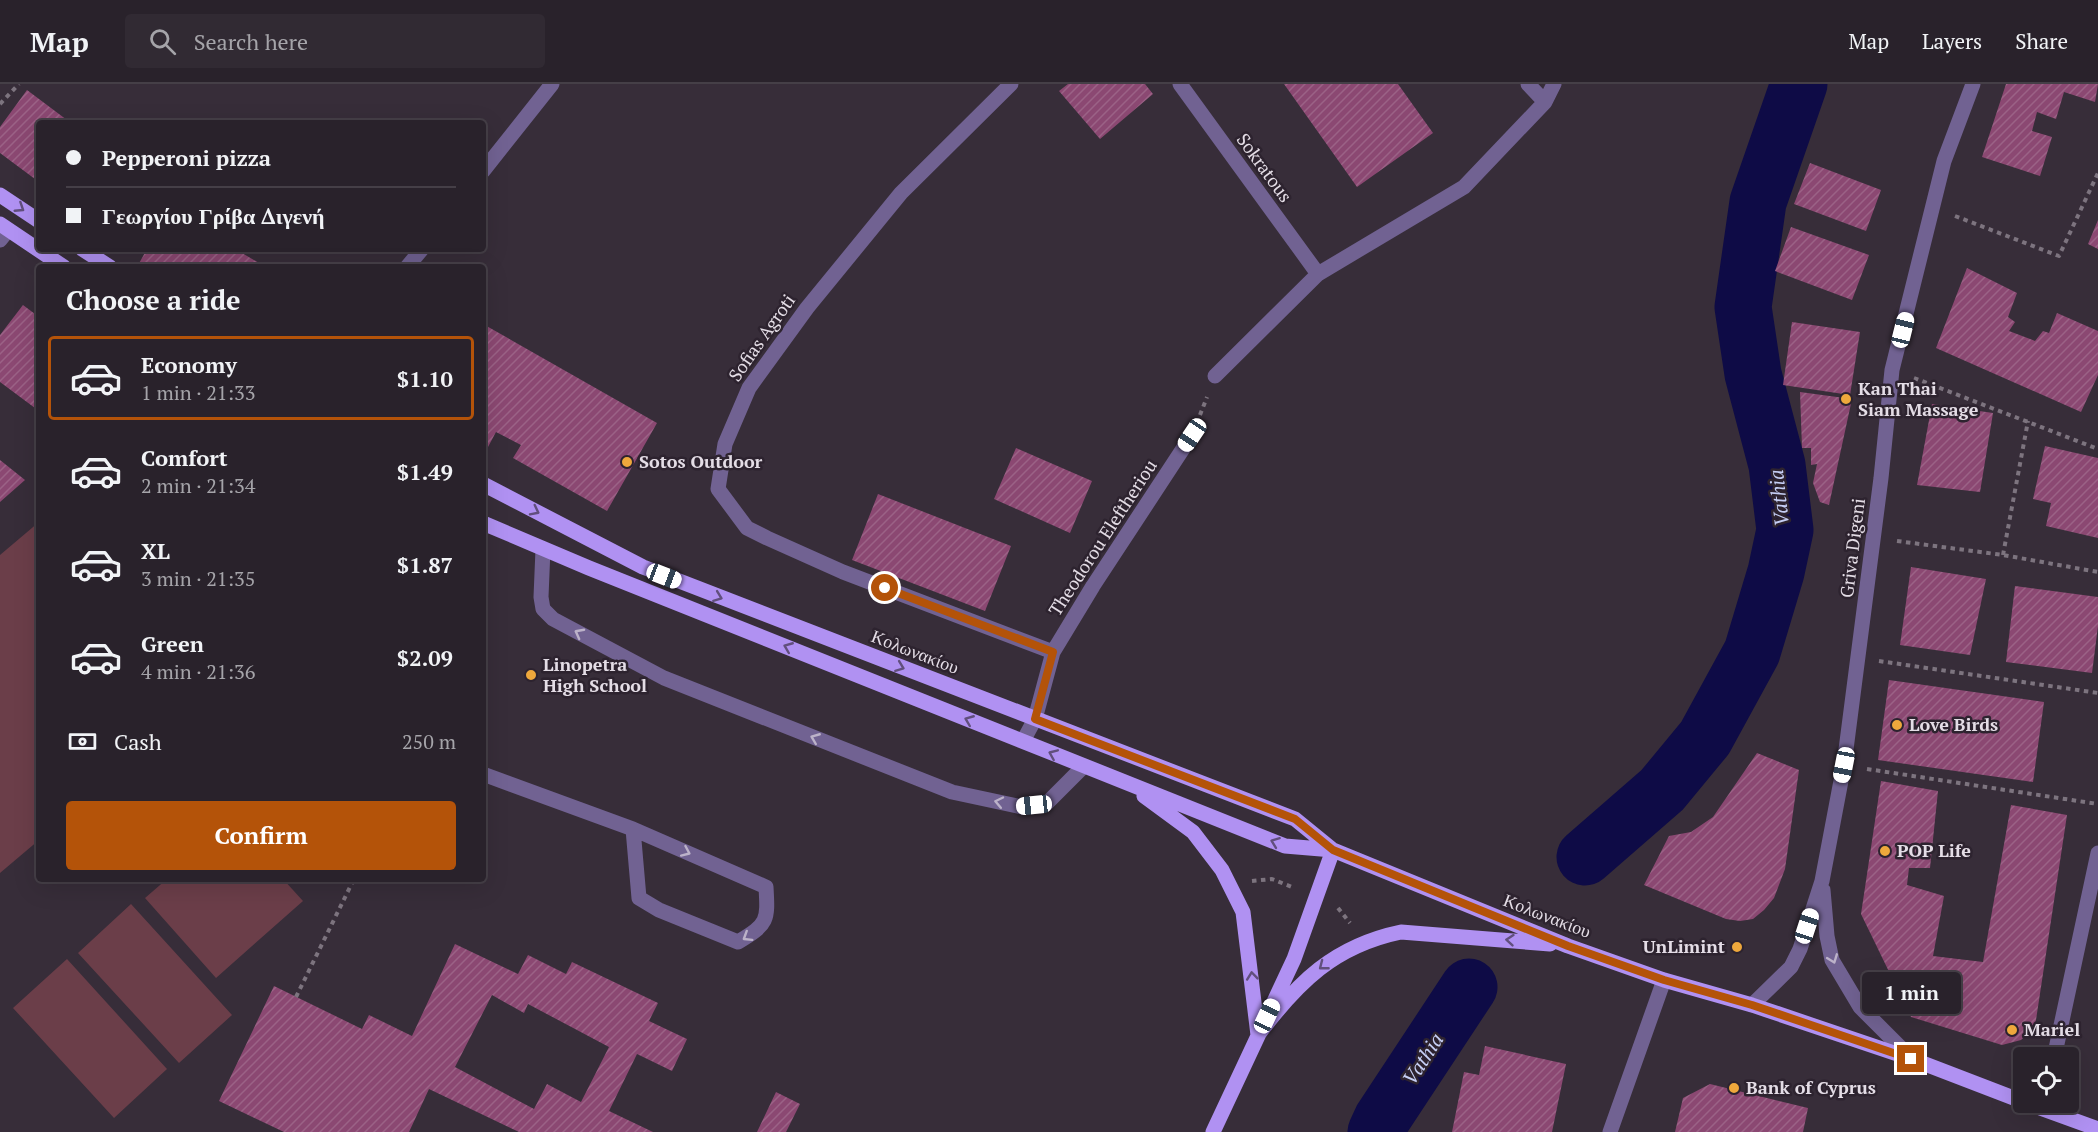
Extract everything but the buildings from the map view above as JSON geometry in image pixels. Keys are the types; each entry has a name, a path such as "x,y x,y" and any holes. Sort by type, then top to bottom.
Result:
{"main road":[{"path":"0,195 36,218"},
{"path":"3,231 36,250"},
{"path":"39,252 59,264"},
{"path":"87,252 105,264"},
{"name":"Κολωνακίου","path":"486,486 643,567 1295,819 1333,850 1568,946 1664,980 1752,1005 1911,1059 2013,1098"},
{"name":"Κολωνακίου","path":"486,524 1286,846 1333,850"},
{"path":"1128,784 1193,832 1226,879 1243,912 1258,1035"},
{"path":"1213,1132 1294,959 1333,850"},
{"path":"1258,1035 1295,989 1329,961 1379,936 1401,932 1568,946"},
{"name":"Κολωνακίου","path":"2060,1113 2098,1129"}],"street":[{"path":"486,167 552,84"},
{"name":"Sofias Agroti","path":"1011,84 901,193 807,308 749,388 725,444 718,489 747,528 767,538 843,572 1053,652"},
{"name":"Sokratous","path":"1180,84 1318,274"},
{"path":"1528,84 1545,102"},
{"path":"1215,376 1318,274 1464,187 1545,102 1554,84"},
{"name":"Griva Digeni","path":"1752,1005 1791,967 1800,949 1822,881 1844,765 1874,538 1892,370 1944,161 1973,84"},
{"path":"410,264 420,252"},
{"name":"Theodorou Eleftheriou","path":"1023,741 1035,719 1053,652 1093,586 1192,435"},
{"path":"543,549 541,597 543,609 553,619 664,678 952,792 1022,807 1046,804 1083,766"},
{"path":"486,775 633,829 766,887 767,912 759,929 738,942 659,910 639,898 633,829"},
{"path":"2056,1047 2098,854"},
{"path":"1822,881 1827,936 1832,960 1860,1007 1911,1059"},
{"path":"1610,1132 1664,980"}],"path":[{"path":"0,104 19,84"},
{"path":"1932,207 2059,256 2098,173"},
{"path":"1892,370 2098,449"},
{"path":"1192,435 1215,376"},
{"path":"2003,555 2028,421"},
{"path":"1874,538 2003,555 2098,572"},
{"path":"1858,658 2098,693"},
{"path":"1844,765 2098,804"},
{"path":"1247,882 1272,879 1292,887"},
{"path":"296,997 353,882"},
{"path":"1338,908 1352,924"}],"shaded area":[{"path":"36,525 36,843 0,873 0,555"},
{"path":"164,882 286,882 303,901 216,978 145,898"},
{"path":"131,904 232,1015 179,1063 78,953"},
{"path":"67,959 167,1069 114,1118 13,1008"}],"waterway":[{"name":"Vathia","path":"1585,857 1662,790 1705,738 1752,652 1776,572 1785,530 1777,465 1753,374 1743,307 1758,202 1799,84"},
{"name":"Vathia","path":"1376,1132 1382,1119 1469,987"}],"place":[{"name":"Kan Thai Siam Massage","path":"1846,399"},
{"name":"Sotos Outdoor","path":"627,462"},
{"name":"Linopetra High School","path":"531,675"},
{"name":"Love Birds","path":"1897,725"},
{"name":"POP Life","path":"1885,851"},
{"name":"UnLimint","path":"1737,947"},
{"name":"Mariel","path":"2012,1030"},
{"name":"Bank of Cyprus","path":"1734,1088"}],"route":[{"path":"885,588 1053,652 1035,719 1295,819 1333,850 1568,946 1664,980 1752,1005 1911,1059"}]}
